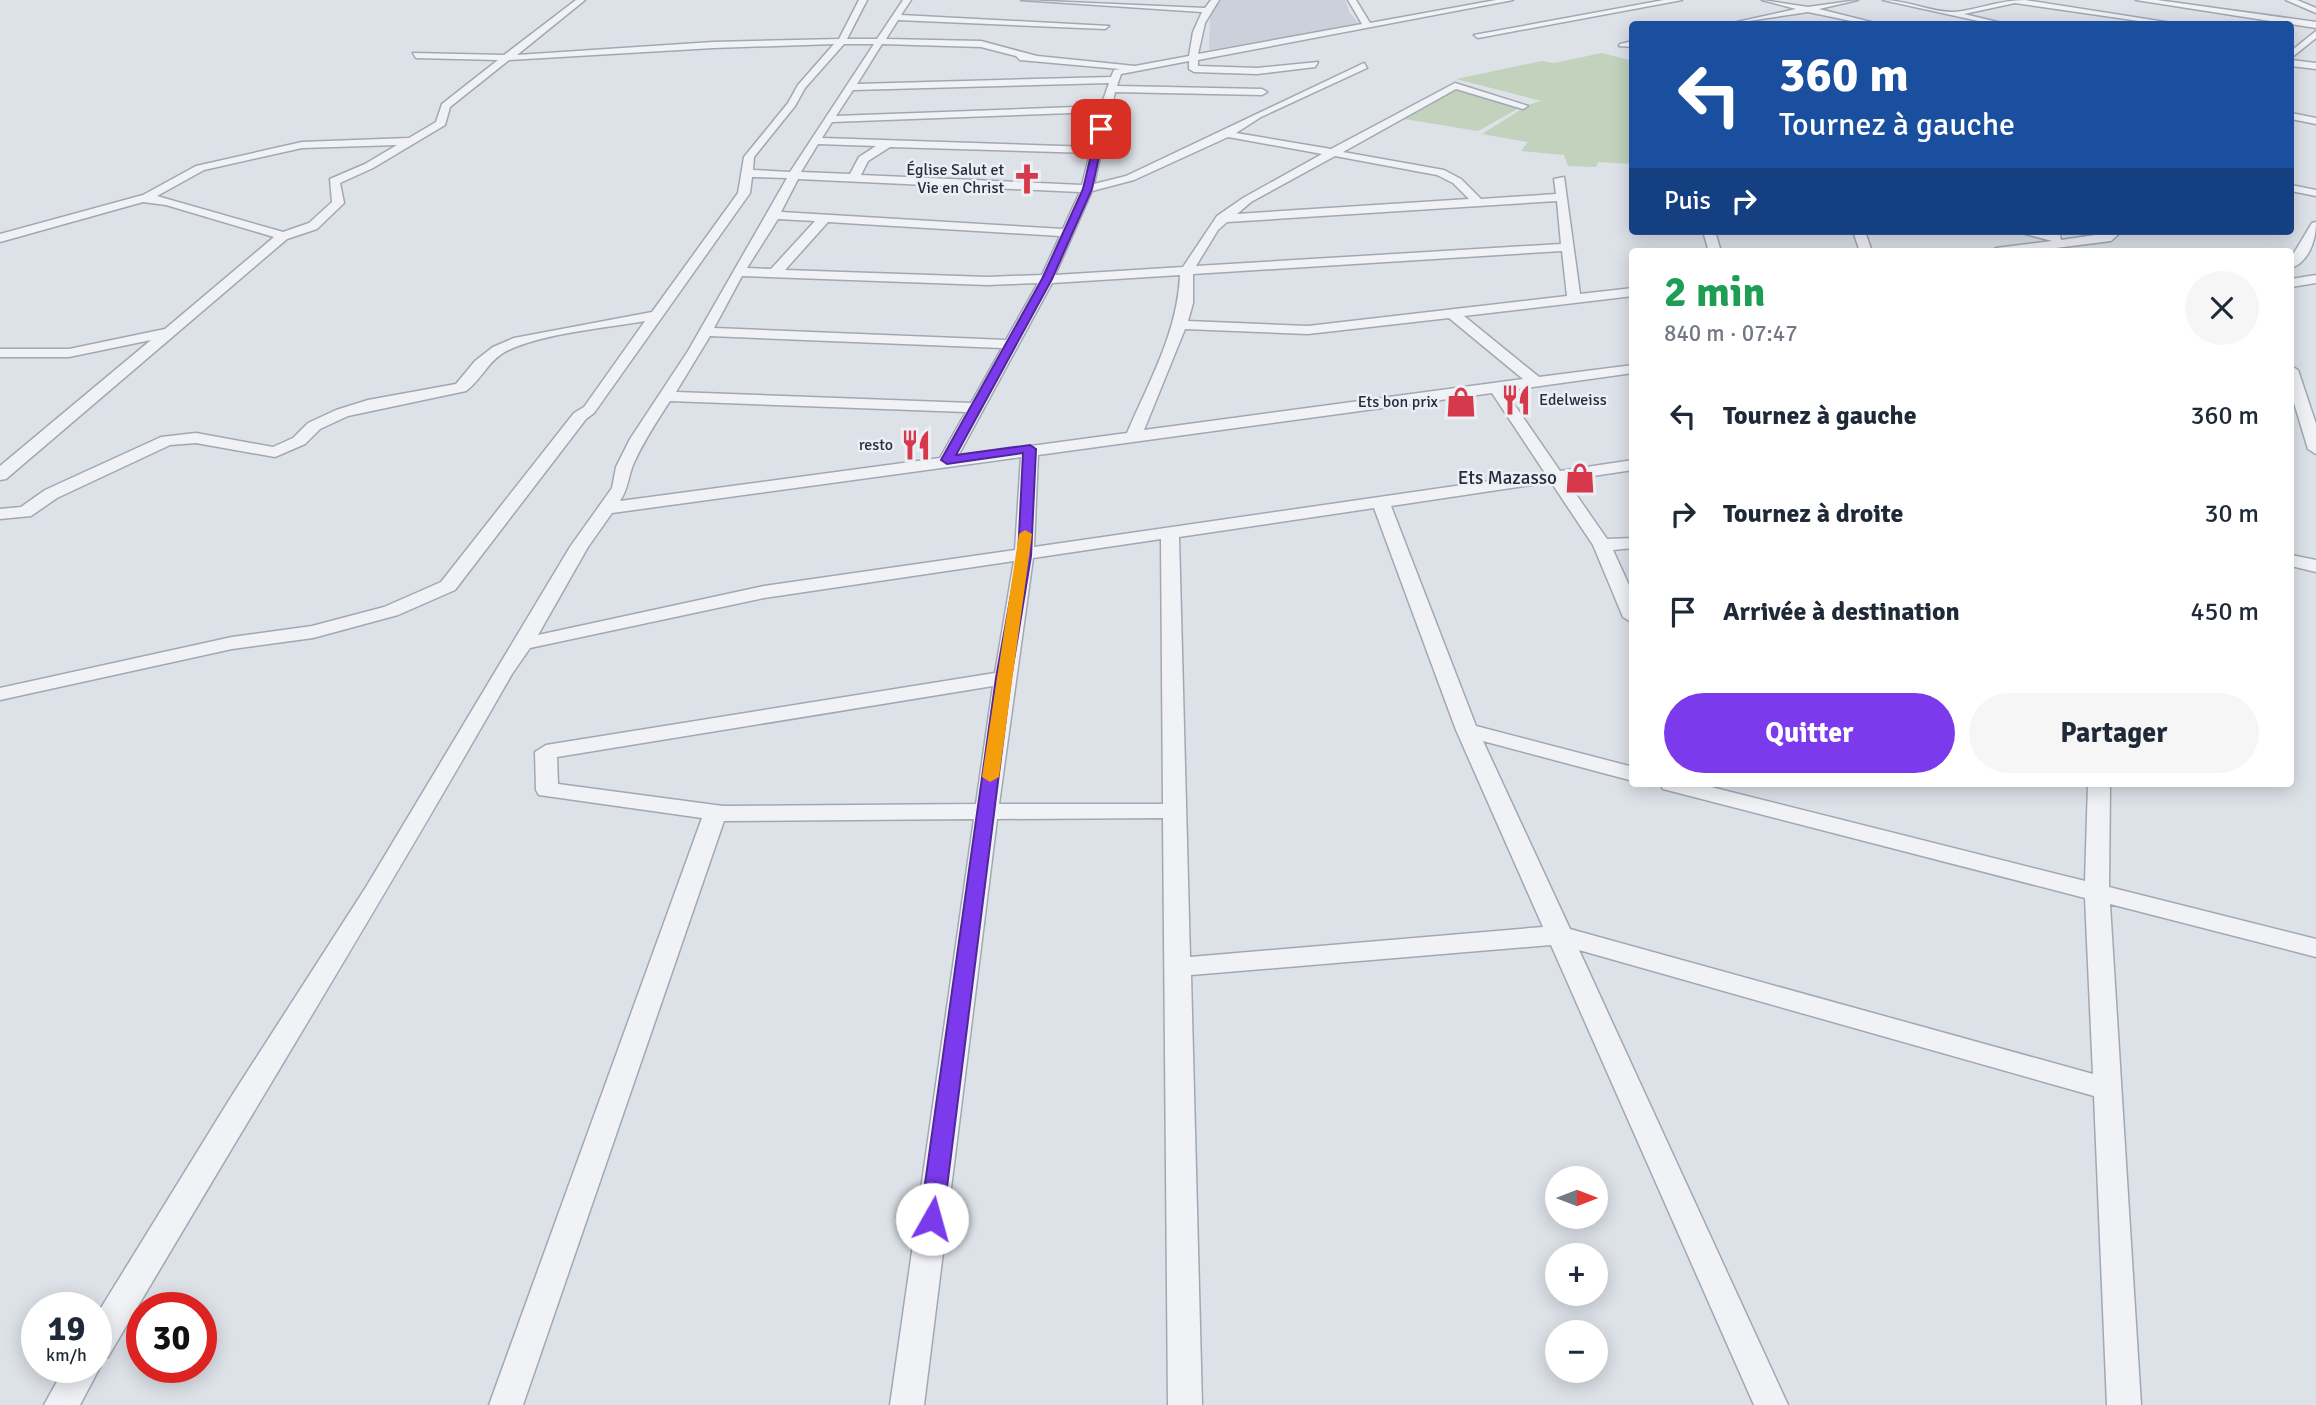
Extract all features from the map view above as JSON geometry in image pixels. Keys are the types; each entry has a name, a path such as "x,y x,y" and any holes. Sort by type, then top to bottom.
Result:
{"street":[{"path":"0,475 283,236 313,226 338,203 334,181 369,166 441,123 445,106 582,0"},
{"path":"0,694 232,643 313,632 391,611 448,586 580,416 589,410 744,194 749,158 777,119 792,104 801,87 842,41 863,0"},
{"path":"1025,0 1205,10"},
{"path":"1215,0 1205,10 1193,57 1194,69 1257,71 1315,64"},
{"path":"1352,0 1367,25"},
{"path":"1444,0 1450,9"},
{"path":"947,460 1047,279 1087,189 1105,109 1115,80 1136,68 1509,0"},
{"path":"1599,0 1610,11"},
{"path":"1478,35 1678,0"},
{"path":"1766,0 1862,21"},
{"path":"1757,21 1854,0"},
{"path":"1887,0 1987,21"},
{"path":"1952,14 2017,0 2147,21"},
{"path":"2140,0 2289,21"},
{"path":"2273,0 2294,2 2316,11"},
{"path":"1103,38 1114,5"},
{"path":"112,1319 241,1105 376,891 502,673 523,643 579,547 620,488 624,467 638,439 705,332 829,119 902,9 1105,26"},
{"path":"2207,19 2220,11"},
{"path":"2294,22 2316,25"},
{"path":"2294,52 2316,34"},
{"path":"416,55 505,58 713,45 842,41 981,44 1035,58"},
{"path":"905,44 915,50 963,55"},
{"path":"1101,51 1103,63 1115,80"},
{"path":"987,56 1103,63 1136,68"},
{"path":"2294,63 2316,66"},
{"path":"747,173 778,172 795,176 1087,189 1130,178 1227,134 1257,114 1364,66"},
{"path":"1257,71 1262,92 1257,114"},
{"path":"852,87 1115,80 1262,92"},
{"path":"1134,435 1180,325 1186,303 1186,270 1201,243 1221,219 1247,200 1455,86 1523,106"},
{"path":"829,119 1105,109"},
{"path":"2294,117 2316,121"},
{"path":"1227,134 1440,172 1457,181 1478,202"},
{"path":"0,237 139,199 200,167 302,145 411,141"},
{"path":"817,141 1097,150"},
{"path":"854,178 863,159 890,142"},
{"path":"1560,179 1574,299"},
{"path":"2294,189 2316,193"},
{"path":"1221,219 1562,197"},
{"path":"139,199 163,199 207,216 230,219 283,236"},
{"path":"773,215 1066,233"},
{"path":"775,273 823,220"},
{"path":"2294,261 2316,226"},
{"path":"2041,235 2079,242"},
{"path":"2029,248 2113,235"},
{"path":"739,272 987,281 1566,247"},
{"path":"2294,283 2316,279"},
{"path":"1180,325 1308,330 1629,292"},
{"path":"1453,314 1534,381"},
{"path":"0,514 25,512 51,494 167,440 196,438 257,451 275,452 299,441 314,426 342,413 368,405 461,388 470,381 480,364 519,341 656,315"},
{"path":"0,353 69,353 171,331"},
{"path":"705,332 1011,344"},
{"path":"607,508 1629,369"},
{"path":"2294,375 2308,399 2299,421 2316,449"},
{"path":"1496,388 1602,545 1629,608"},
{"path":"666,396 975,408"},
{"path":"907,1405 1003,678 1024,556 1030,449"},
{"path":"523,643 764,592 1170,535 1629,466"},
{"path":"1381,503 1467,730 1557,935 1771,1405"},
{"path":"1170,535 1185,1405"},
{"path":"1602,545 1629,543"},
{"path":"2294,562 2316,566"},
{"path":"1003,678 546,752 547,790 723,813 1174,811"},
{"path":"1467,730 1629,773"},
{"path":"1692,787 1735,793 2097,894 2316,948"},
{"path":"2099,787 2097,894 2124,1405"},
{"path":"506,1405 714,817 723,813"},
{"path":"1178,967 1557,935 2107,1089"},
{"path":"61,1405 74,1383"}],"shaded area":[{"path":"1220,0 1345,0 1350,13 1360,25 1209,50 1210,17"}],"green space":[{"path":"1602,53 1629,60 1629,164 1598,162 1596,167 1568,166 1564,155 1521,151 1528,142 1482,134 1528,105 1541,101 1456,79 1542,61 1554,63"},
{"path":"1459,88 1521,107 1478,131 1398,118"}],"slow traffic":[{"path":"990,777 1003,678 1024,556 1025,534"}],"place":[{"name":"Église Salut et Vie en Christ","path":"1027,179"},
{"name":"Edelweiss","path":"1516,400"},
{"name":"Ets bon prix","path":"1461,402"},
{"name":"resto","path":"916,445"},
{"name":"Ets Mazasso","path":"1580,478"}],"route":[{"path":"932,1219 1003,678 1024,556 1030,449 947,460 1047,279 1087,189 1101,129"}]}
